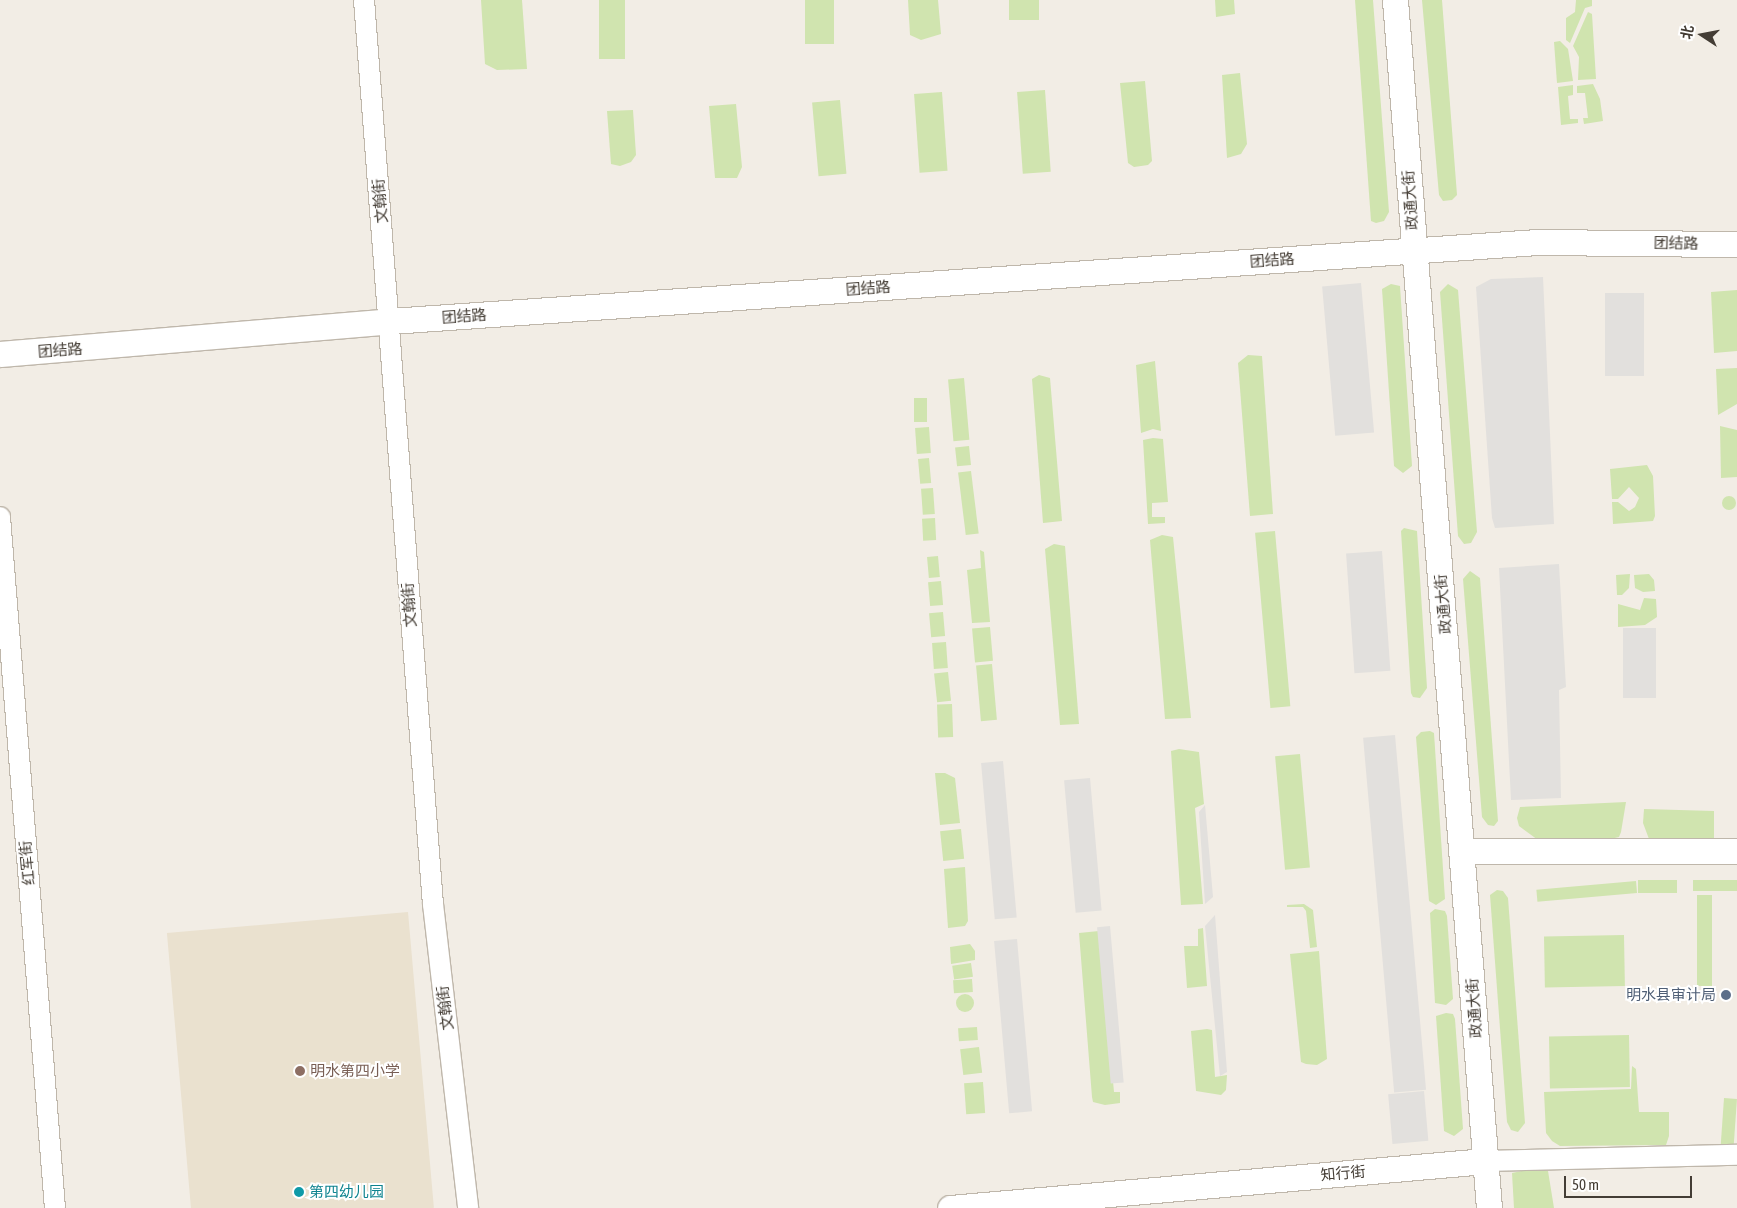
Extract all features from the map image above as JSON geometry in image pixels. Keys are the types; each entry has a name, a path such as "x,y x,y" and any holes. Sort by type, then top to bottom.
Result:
{"street":[{"name":"文翰街","path":"364,0 390,321 432,894 468,1208"},
{"name":"政通大街","path":"1395,0 1413,251 1463,851 1489,1208"},
{"name":"团结路","path":"0,354 390,321 1538,242 1737,244"},
{"name":"红军街","path":"0,517 55,1208"},
{"path":"1463,851 1737,851"},
{"name":"知行街","path":"950,1208 1485,1161 1737,1156"}],"shaded area":[{"path":"1543,277 1554,524 1495,528 1492,518 1476,287 1491,279"},
{"path":"1361,283 1374,432 1335,436 1322,286"},
{"path":"1605,293 1644,293 1644,376 1605,376"},
{"path":"1382,551 1390,671 1354,673 1346,554"},
{"path":"1559,564 1566,687 1559,690 1561,798 1511,800 1499,568"},
{"path":"1623,628 1656,628 1656,698 1623,698"},
{"path":"1395,735 1426,1090 1394,1092 1363,738"},
{"path":"1003,761 1017,917 995,919 981,763"},
{"path":"1090,778 1102,910 1076,913 1064,780"},
{"path":"1205,805 1213,897 1205,904 1199,812"},
{"name":"明水第四小学","path":"408,912 434,1208 191,1208 167,933"},
{"path":"1215,915 1227,1072 1220,1076 1205,926"},
{"path":"1110,926 1124,1082 1111,1084 1097,927"},
{"path":"1017,939 1032,1111 1009,1113 994,941"},
{"path":"1424,1091 1428,1141 1392,1144 1388,1094"}],"green space":[{"path":"481,0 522,0 527,69 497,70 485,64"},
{"path":"599,0 625,0 625,59 599,59"},
{"path":"805,0 834,0 834,44 805,44"},
{"path":"908,0 938,0 941,34 921,40 910,35"},
{"path":"1009,0 1039,0 1039,20 1009,20"},
{"path":"1215,0 1234,0 1235,14 1216,17"},
{"path":"1355,0 1373,0 1389,212 1384,221 1376,223 1371,221"},
{"path":"1422,0 1442,0 1457,195 1452,200 1443,201 1439,195"},
{"path":"1576,0 1592,0 1592,6 1585,8 1570,43 1566,40 1566,18 1575,12"},
{"path":"1588,12 1592,14 1596,79 1578,80 1579,57 1573,46"},
{"path":"1560,41 1568,49 1573,81 1557,83 1554,42"},
{"path":"1240,73 1247,144 1241,154 1227,158 1222,75"},
{"path":"1145,81 1152,161 1148,165 1134,167 1128,163 1120,83"},
{"path":"1593,84 1600,99 1603,121 1584,124 1583,118 1588,118 1585,93 1577,93 1577,86"},
{"path":"1573,85 1573,95 1568,96 1570,119 1578,119 1578,123 1561,125 1558,87"},
{"path":"1045,90 1051,172 1023,174 1017,92"},
{"path":"942,92 948,171 920,173 914,94"},
{"path":"840,100 846,174 819,176 812,102"},
{"path":"736,104 742,167 737,178 715,178 709,106"},
{"path":"633,110 636,155 631,162 620,166 611,164 607,111"},
{"path":"1391,284 1400,286 1412,466 1403,473 1394,466 1382,289"},
{"path":"1448,284 1458,290 1477,532 1471,543 1464,544 1458,536 1440,292"},
{"path":"1737,290 1737,351 1714,353 1711,292"},
{"path":"1248,355 1262,356 1273,514 1250,516 1238,363"},
{"path":"1155,361 1161,431 1153,429 1141,433 1136,365"},
{"path":"1737,368 1737,404 1718,415 1716,369"},
{"path":"1039,375 1050,378 1062,521 1043,523 1032,379"},
{"path":"964,378 969,440 953,441 948,379"},
{"path":"914,398 927,398 927,422 914,422"},
{"path":"1720,426 1737,430 1737,477 1721,478"},
{"path":"929,427 931,453 917,454 915,428"},
{"path":"1163,439 1168,502 1152,503 1152,517 1165,517 1165,523 1148,524 1143,440"},
{"path":"969,446 971,465 957,466 955,447"},
{"path":"929,458 931,483 920,484 918,459"},
{"path":"1647,465 1653,476 1655,516 1653,521 1613,524 1612,502 1618,502 1629,511 1635,507 1639,498 1629,487 1618,499 1612,499 1610,469"},
{"path":"971,471 979,534 966,535 958,473"},
{"path":"933,488 935,514 923,515 921,489"},
{"path":"1726,496 1732,496 1736,503 1732,510 1726,510 1722,506 1722,500"},
{"path":"935,518 936,540 923,541 922,519"},
{"path":"1404,528 1417,531 1427,688 1420,698 1413,697 1411,693 1401,531"},
{"path":"1275,531 1290,706 1270,708 1255,533"},
{"path":"1162,535 1173,537 1191,718 1165,719 1150,540"},
{"path":"1054,544 1065,546 1079,724 1060,725 1045,549"},
{"path":"980,550 984,552 990,622 972,623 967,570 981,568"},
{"path":"938,556 940,577 929,578 927,557"},
{"path":"1470,571 1480,578 1498,821 1494,826 1488,825 1482,817 1463,579"},
{"path":"1630,574 1629,588 1622,595 1617,595 1616,575"},
{"path":"1649,574 1654,580 1655,591 1643,592 1635,588 1634,575"},
{"path":"941,581 943,605 930,606 928,582"},
{"path":"1644,598 1656,599 1657,617 1645,625 1618,627 1618,604 1640,610"},
{"path":"943,612 945,636 931,637 929,613"},
{"path":"990,627 993,661 975,662 972,629"},
{"path":"946,642 948,668 934,669 932,643"},
{"path":"992,664 997,720 981,721 976,665"},
{"path":"948,672 951,701 937,702 934,673"},
{"path":"952,704 953,737 938,738 937,705"},
{"path":"1430,731 1434,733 1445,899 1436,905 1429,901 1416,737 1421,732"},
{"path":"1179,749 1199,752 1204,804 1195,808 1203,904 1181,905 1171,751"},
{"path":"1300,754 1310,868 1285,870 1275,756"},
{"path":"935,773 945,773 955,778 960,823 940,825"},
{"path":"1626,802 1619,837 1606,840 1538,840 1519,826 1517,818 1520,807"},
{"path":"1644,809 1714,811 1714,839 1649,839 1643,823"},
{"path":"961,829 964,859 943,861 940,831"},
{"path":"965,867 968,921 965,926 948,928 944,869"},
{"path":"1638,880 1677,880 1677,893 1638,893"},
{"path":"1693,880 1737,880 1737,891 1693,891"},
{"path":"1636,881 1637,893 1537,902 1536,890"},
{"path":"1497,890 1503,891 1508,898 1525,1123 1518,1132 1511,1130 1507,1122 1490,895"},
{"path":"1697,895 1712,895 1712,986 1697,986"},
{"path":"1304,904 1313,910 1317,947 1310,948 1306,911 1303,907 1287,907 1287,905"},
{"path":"1435,909 1445,911 1447,916 1453,999 1446,1005 1435,1003 1430,913"},
{"path":"1203,928 1207,986 1187,988 1184,946 1198,946 1198,929"},
{"path":"1099,931 1114,1092 1120,1092 1120,1103 1105,1105 1093,1102 1092,1097 1079,933"},
{"path":"1624,935 1625,986 1545,987 1544,936"},
{"path":"970,944 975,951 975,960 951,964 950,947"},
{"path":"1319,951 1327,1059 1317,1065 1301,1062 1290,954"},
{"path":"971,963 973,977 954,980 952,966"},
{"path":"972,979 973,992 954,993 953,980"},
{"path":"965,994 973,999 974,1003 969,1011 965,1012 957,1007 956,1003 961,995"},
{"path":"1446,1013 1453,1014 1455,1019 1463,1129 1454,1136 1444,1131 1436,1016"},
{"path":"977,1027 978,1040 959,1041 958,1028"},
{"path":"1212,1030 1215,1077 1227,1075 1226,1090 1221,1095 1196,1091 1191,1031"},
{"path":"1629,1035 1630,1087 1550,1088 1549,1036"},
{"path":"979,1047 982,1073 963,1075 960,1049"},
{"path":"1632,1066 1636,1069 1639,1112 1669,1112 1669,1136 1666,1145 1560,1146 1552,1141 1546,1133 1544,1092 1631,1089"},
{"path":"983,1082 985,1113 966,1114 964,1083"},
{"path":"1724,1098 1737,1099 1734,1145 1721,1144"},
{"path":"1530,1169 1548,1171 1554,1208 1514,1208 1512,1173"}],"place":[{"name":"明水县审计局","path":"1726,995"},
{"name":"明水第四小学","path":"300,1071"},
{"name":"第四幼儿园","path":"299,1192"}]}
